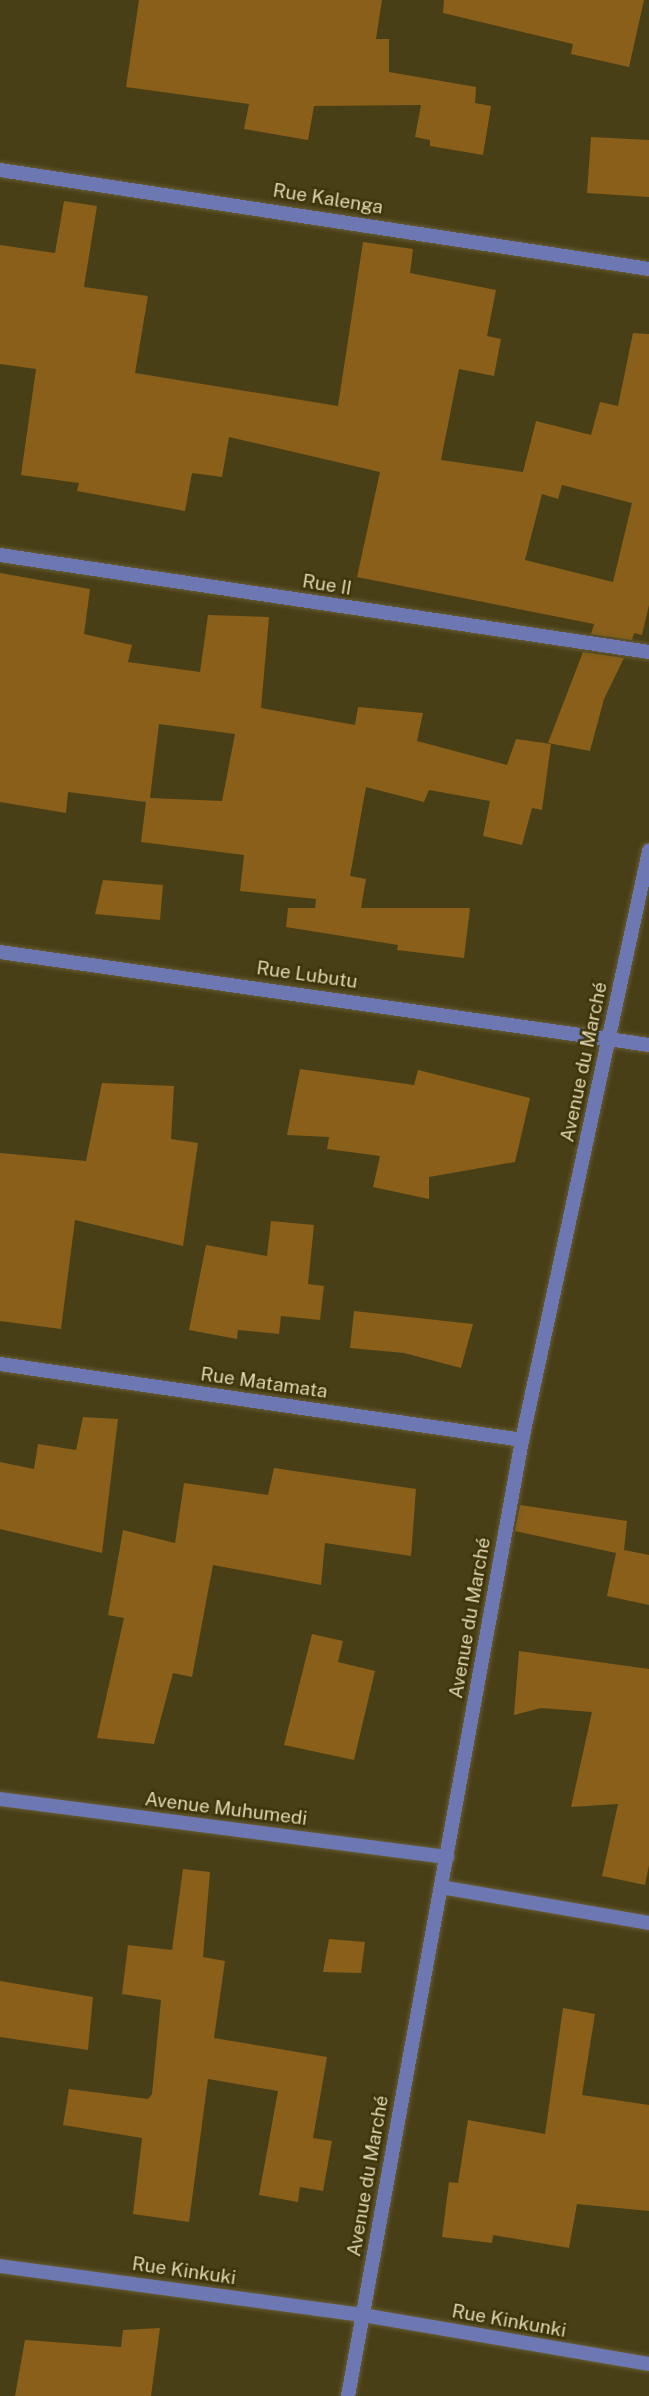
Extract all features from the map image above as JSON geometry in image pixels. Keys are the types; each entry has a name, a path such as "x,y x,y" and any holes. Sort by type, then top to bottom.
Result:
{"street":[{"name":"Rue Kalenga","path":"0,170 649,269"},
{"name":"Rue II","path":"0,555 649,652"},
{"name":"Avenue du Marché","path":"348,2396 522,1440 649,851"},
{"name":"Rue Lubutu","path":"0,952 610,1037 649,1045"},
{"name":"Rue Matamata","path":"0,1364 522,1440"},
{"name":"Avenue Muhumedi","path":"0,1799 447,1857"},
{"path":"442,1887 649,1923"},
{"name":"Rue Kinkuki","path":"0,2266 363,2315"},
{"name":"Rue Kinkunki","path":"363,2315 649,2364"}],"building":[{"path":"139,0 382,0 376,39 389,39 389,72 476,87 475,103 491,106 483,155 430,146 430,140 415,137 421,105 314,106 308,140 244,129 249,104 126,87"},
{"path":"444,0 644,0 629,67 571,54 573,44 443,13"},
{"path":"591,137 649,140 649,197 587,193"},
{"path":"64,201 97,206 84,287 148,296 135,373 338,406 363,242 413,249 410,273 496,290 487,336 501,339 494,376 459,369 441,460 523,472 536,421 591,435 600,402 618,406 633,333 649,334 649,605 642,635 634,633 632,640 591,634 594,624 357,577 380,472 229,437 222,477 192,473 185,511 77,491 79,483 21,475 36,369 0,364 0,245 55,253","holes":["562,485 632,503 613,582 525,560 542,494 558,499"]},
{"path":"0,573 90,589 84,634 132,645 128,662 200,672 208,615 269,617 261,708 355,725 358,707 423,713 417,741 507,765 516,739 551,744 542,810 532,808 522,845 483,836 490,801 429,790 424,802 366,787 350,876 366,879 361,908 470,908 464,958 397,950 398,945 286,927 288,908 315,908 316,899 240,891 244,855 141,842 146,802 68,792 66,813 0,802","holes":["159,724 235,734 222,801 150,798"]},
{"path":"583,652 624,658 604,699 590,751 548,743"},
{"path":"103,880 163,885 160,920 95,914"},
{"path":"300,1069 414,1085 418,1070 530,1098 515,1162 429,1177 429,1199 373,1187 380,1156 327,1149 329,1137 287,1135"},
{"path":"102,1083 174,1086 171,1139 198,1143 183,1246 75,1220 61,1329 0,1321 0,1153 86,1161"},
{"path":"271,1221 314,1225 308,1284 324,1286 320,1320 281,1316 279,1334 238,1330 237,1339 189,1330 206,1245 267,1256"},
{"path":"354,1311 473,1324 461,1368 404,1353 350,1348"},
{"path":"83,1417 118,1419 102,1553 0,1529 0,1462 34,1469 38,1444 76,1450"},
{"path":"274,1468 416,1489 411,1556 325,1543 321,1585 213,1565 192,1677 173,1673 154,1744 97,1738 124,1618 108,1615 123,1530 175,1543 184,1483 268,1495"},
{"path":"520,1505 627,1521 624,1550 649,1555 649,1605 607,1596 616,1553 515,1531"},
{"path":"312,1634 343,1641 338,1662 375,1671 354,1760 284,1745"},
{"path":"519,1651 649,1669 649,1865 645,1885 602,1876 618,1804 571,1807 592,1712 541,1708 514,1715"},
{"path":"183,1869 210,1872 203,1957 225,1961 214,2038 327,2057 313,2138 332,2141 323,2191 300,2187 298,2202 259,2195 278,2091 208,2079 189,2222 133,2214 142,2138 63,2125 69,2089 148,2099 152,2094 161,2000 122,1994 128,1945 172,1950"},
{"path":"329,1939 365,1942 361,1973 323,1972"},
{"path":"0,1981 93,1997 88,2050 0,2037"},
{"path":"563,2008 595,2014 582,2095 649,2105 649,2211 577,2204 569,2248 493,2235 492,2243 442,2237 449,2182 458,2183 468,2120 545,2134"},
{"path":"160,2328 151,2396 15,2396 25,2340 121,2347 123,2330"}]}
